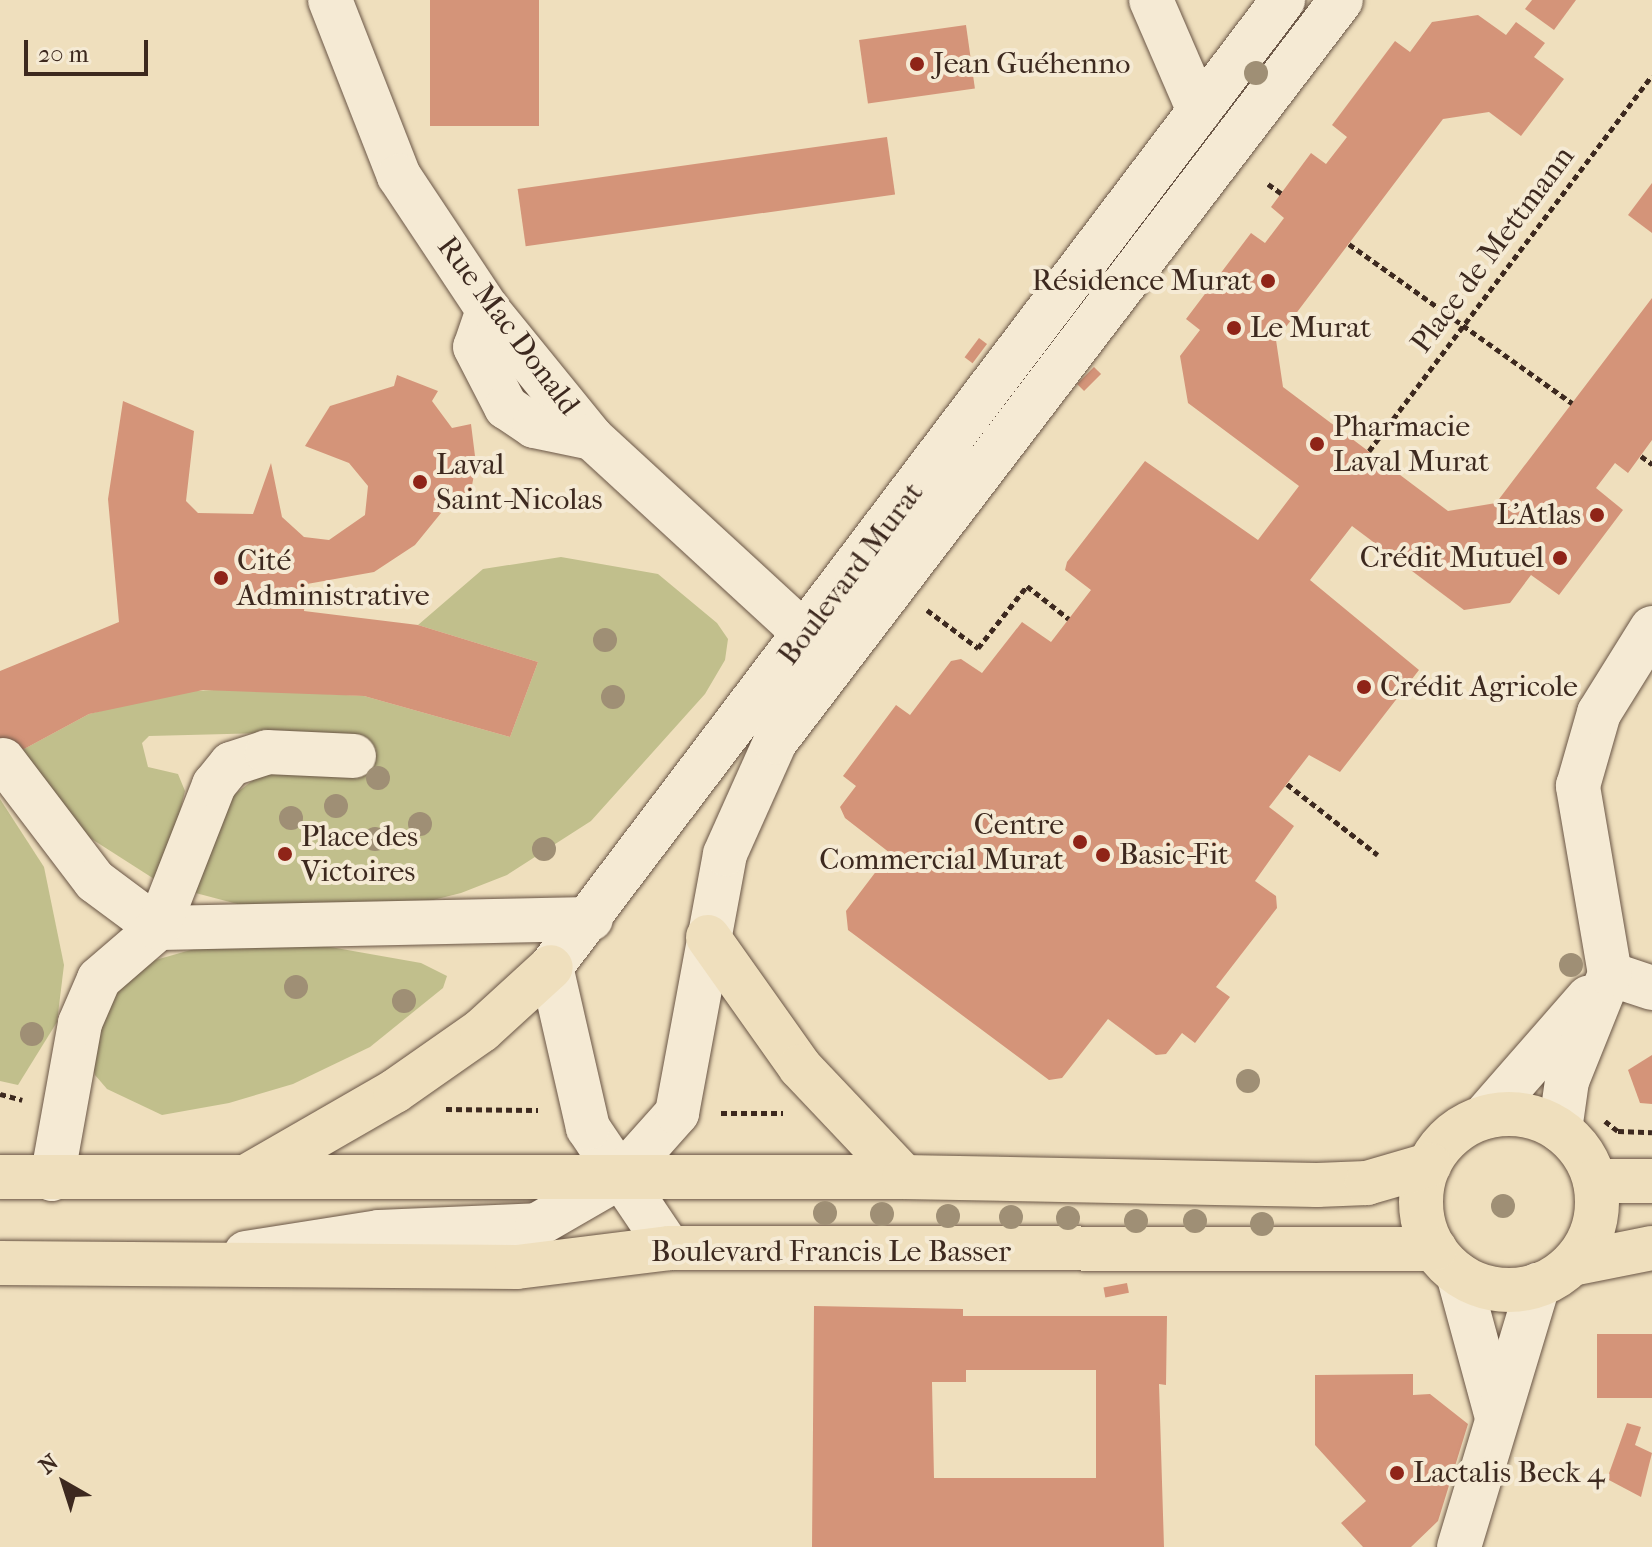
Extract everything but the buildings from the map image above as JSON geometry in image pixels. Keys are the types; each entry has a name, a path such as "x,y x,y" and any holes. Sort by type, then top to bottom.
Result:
{"main road":[{"path":"708,937 800,1067 904,1177"},
{"path":"247,1176 395,1091 482,1030 551,967"},
{"path":"1555,1275 1591,1235 1595,1181 1560,1130 1511,1114 1484,1117 1442,1144 1429,1165 1422,1217 1447,1262 1497,1289 1555,1275 1652,1248"},
{"path":"0,1184 52,1179 247,1176 904,1177 1317,1185 1367,1183 1429,1165"},
{"path":"0,1175 52,1179"},
{"path":"1595,1181 1652,1181"},
{"name":"Boulevard Francis Le Basser","path":"0,1263 517,1267 669,1248 1447,1262"}],"street":[{"name":"Rue Mac Donald","path":"330,0 399,176 488,310 592,438 820,649"},
{"path":"1151,0 1199,111"},
{"name":"Boulevard Murat","path":"620,1177 677,1113 725,854 820,649 1199,111 1283,0"},
{"name":"Boulevard Murat","path":"551,967 820,649 1341,0"},
{"path":"1560,1130 1567,1081 1610,974 1578,786 1599,713 1651,631"},
{"path":"52,1179 80,1023 99,979 158,928 214,785 231,764 267,752 354,756"},
{"path":"3,760 95,881 158,928 591,919"},
{"path":"551,967 582,1110 620,1177 669,1248"},
{"path":"1610,974 1652,988"},
{"path":"1484,1117 1610,974"},
{"name":"Boulevard Francis Le Basser","path":"180,1263 379,1232 537,1225 620,1177"},
{"path":"1447,1262 1499,1425"},
{"path":"1459,1547 1499,1425 1555,1275"}],"path":[{"name":"Place de Mettmann","path":"1369,451 1652,76"},
{"path":"1268,184 1281,193"},
{"path":"1349,244 1572,403"},
{"path":"1641,456 1652,464"},
{"path":"939,619 978,648 1027,586 1069,619"},
{"path":"1287,784 1378,855"},
{"path":"437,1109 538,1110"},
{"path":"704,1113 793,1113"}],"shaded area":[{"path":"561,557 658,574 717,623 728,639 725,660 705,694 591,821 507,875 461,893 409,906 245,906 188,891 231,797 265,771 263,733 149,736 142,743 148,767 178,774 185,791 162,884 87,836 11,756 89,714 173,692 234,689 364,696 510,737 538,662 418,625 483,569"},
{"path":"0,799 44,867 64,965 57,1022 18,1085 0,1081"},
{"path":"319,945 421,963 447,976 443,988 370,1047 293,1084 229,1103 162,1115 107,1089 95,1075 87,1054 94,1012 152,961 194,949"}],"place":[{"name":"Jean Guéhenno","path":"917,64"},
{"name":"Résidence Murat","path":"1268,281"},
{"name":"Le Murat","path":"1234,328"},
{"name":"Pharmacie Laval Murat","path":"1317,444"},
{"name":"Laval Saint-Nicolas","path":"420,482"},
{"name":"L'Atlas","path":"1597,515"},
{"name":"Crédit Mutuel","path":"1560,558"},
{"name":"Cité Administrative","path":"221,578"},
{"name":"Crédit Agricole","path":"1364,687"},
{"name":"Centre Commercial Murat","path":"1080,842"},
{"name":"Place des Victoires","path":"285,854"},
{"name":"Basic-Fit","path":"1103,855"},
{"name":"Lactalis Beck 4","path":"1397,1473"}]}
